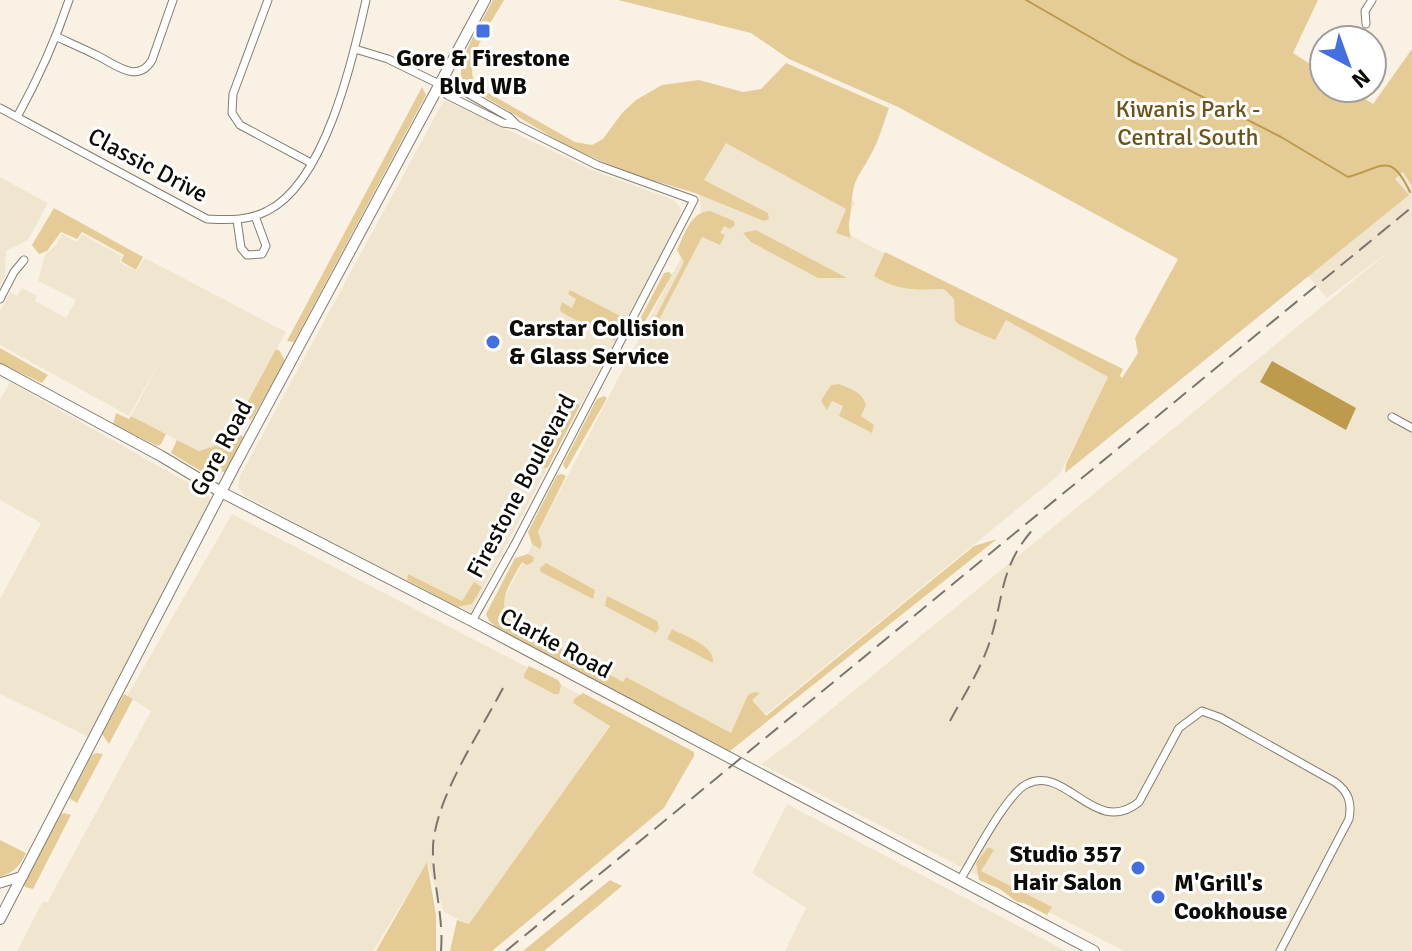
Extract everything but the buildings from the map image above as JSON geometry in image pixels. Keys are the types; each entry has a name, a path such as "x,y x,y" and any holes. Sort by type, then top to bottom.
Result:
{"main road":[{"name":"Gore Road","path":"0,919 221,492 485,0"},
{"name":"Clarke Road","path":"0,369 221,492 472,621 1094,951"}],"street":[{"path":"17,117 41,75 69,0"},
{"path":"57,37 120,69 138,72 148,68 152,60 173,0"},
{"path":"268,0 233,94 232,113 240,125 311,163"},
{"name":"Classic Drive","path":"0,108 207,219 237,220 255,216 269,211 287,197 311,163 337,108 366,0"},
{"path":"1366,24 1365,11 1372,0"},
{"name":"Firestone Boulevard","path":"355,49 398,63 441,85 447,95 503,123 517,125 597,165 694,200 472,621"},
{"path":"237,220 241,248 247,255 262,254 266,246 255,216"},
{"path":"0,299 24,260"},
{"path":"1392,417 1412,428"},
{"path":"960,880 1013,795 1028,783 1046,780 1109,814 1129,810 1139,802 1179,728 1202,711 1221,718 1335,782 1344,788 1348,797 1351,807 1349,819 1280,951"},
{"path":"0,883 23,876"}],"shaded area":[{"path":"444,100 595,171 674,200 681,209 680,218 470,614 245,496 238,487 240,476"},
{"path":"727,132 855,202 842,231 1112,373 1059,475 738,737 626,677 623,683 496,614 701,219 699,180"},
{"path":"1412,165 1412,951 1124,951 761,764 1392,249 1327,298 1307,275 1334,230"},
{"path":"0,177 48,203 28,240 6,251 5,276 0,286"},
{"path":"62,234 77,242 82,234 122,256 119,262 136,271 145,258 286,332 222,444 199,451 131,416 160,361 129,416 0,345 0,311 10,292 17,296 22,288 37,296 35,301 66,318 76,300 38,281 45,255"},
{"path":"1272,361 1356,408 1346,430 1260,382"},
{"path":"10,382 208,494 211,502 89,737 0,694 0,599 41,523 0,500 0,400"},
{"path":"232,514 579,694 610,725 469,925 444,912 427,863 373,951 17,951 43,901 47,903 151,711 127,696"},
{"path":"787,804 1066,951 785,951 806,908 752,873"}],"green space":[{"path":"493,0 504,0 476,51 472,72 475,81 483,90 575,142 592,145 603,139 636,100 662,85 699,80 743,92 761,89 786,63 889,108 876,144 855,185 849,223 851,238 836,233 846,209 726,143 704,180 768,213 769,219 764,221 695,193 603,162 565,145 472,89 462,79 462,66 468,47"},
{"name":"Kiwanis Park - Central South","path":"618,0 1318,0 1293,53 1308,63 1308,104 1388,104 1388,83 1412,49 1412,186 1403,172 1395,179 1409,195 1065,473 1066,464 1108,377 1006,320 995,340 960,325 955,321 954,299 944,289 899,287 874,276 885,252 1123,369 1122,378 1138,353 1135,338 1178,259 898,107 789,59 751,33"},
{"path":"422,87 426,95 294,342 287,341"},
{"path":"54,208 143,257 136,270 121,261 124,255 82,232 77,239 61,232 47,251 39,254 32,245"},
{"path":"710,211 734,221 735,225 730,229 724,226 720,233 725,235 720,245 702,237 650,337 650,328 684,262 677,250 686,231 698,215"},
{"path":"756,230 847,278 818,278 751,242 743,233"},
{"path":"664,273 672,275 640,330 637,325"},
{"path":"570,290 622,317 625,321 615,341 561,312 562,302 572,308 576,299 568,294"},
{"path":"0,348 48,375 42,383 0,363"},
{"path":"276,349 285,361 252,419 243,420 239,417"},
{"path":"839,384 862,397 866,405 861,416 874,425 872,433 839,416 843,406 832,401 827,410 821,401 831,385"},
{"path":"607,398 566,470 563,464 597,399"},
{"path":"572,400 580,405 545,468 534,460 536,457 541,460 548,447 546,445"},
{"path":"116,413 129,419 131,416 166,434 161,444 157,446 113,424"},
{"path":"230,430 237,431 243,437 225,472 217,471 212,478 171,453 177,440 199,451 221,444"},
{"path":"557,475 566,476 538,532 542,544 540,549 532,544 528,532"},
{"path":"997,539 730,751 501,631 486,614 515,558 528,554 534,557 533,562 527,565 522,562 505,599 504,606 510,621 623,682 626,677 731,733 748,695 760,693 752,700 766,716 974,546"},
{"path":"546,563 595,590 593,599 541,572 540,568"},
{"path":"408,574 462,601 474,582 482,587 472,604 457,607 407,580"},
{"path":"607,596 657,621 659,628 656,633 605,606"},
{"path":"672,629 705,646 713,663 667,639"},
{"path":"529,666 558,680 561,685 559,694 524,678"},
{"path":"583,693 694,752 694,756 664,808 492,951 450,951 457,920 469,924 610,726 573,703"},
{"path":"124,694 133,699 109,744 102,734"},
{"path":"103,754 77,803 69,798 92,755"},
{"path":"61,814 71,815 33,889 25,887"},
{"path":"0,840 26,853 16,868 0,877"},
{"path":"988,847 994,850 981,871 1052,907 1047,915 979,880 976,863"},
{"path":"427,862 436,915 436,951 376,951"},
{"path":"610,880 622,886 544,951 523,951"}],"waterway":[{"path":"1026,0 1130,60 1281,137 1348,177 1384,165 1391,166 1410,192"}],"railway":[{"path":"506,951 1412,207"},
{"path":"950,721 986,651 1015,554 1036,526"},
{"path":"441,951 433,859 436,827 460,765 503,688"}],"place":[{"name":"Gore & Firestone Blvd WB","path":"483,31"},
{"name":"Carstar Collision & Glass Service","path":"493,342"},
{"name":"Studio 357 Hair Salon","path":"1138,868"},
{"name":"M'Grill's Cookhouse","path":"1158,897"}]}
